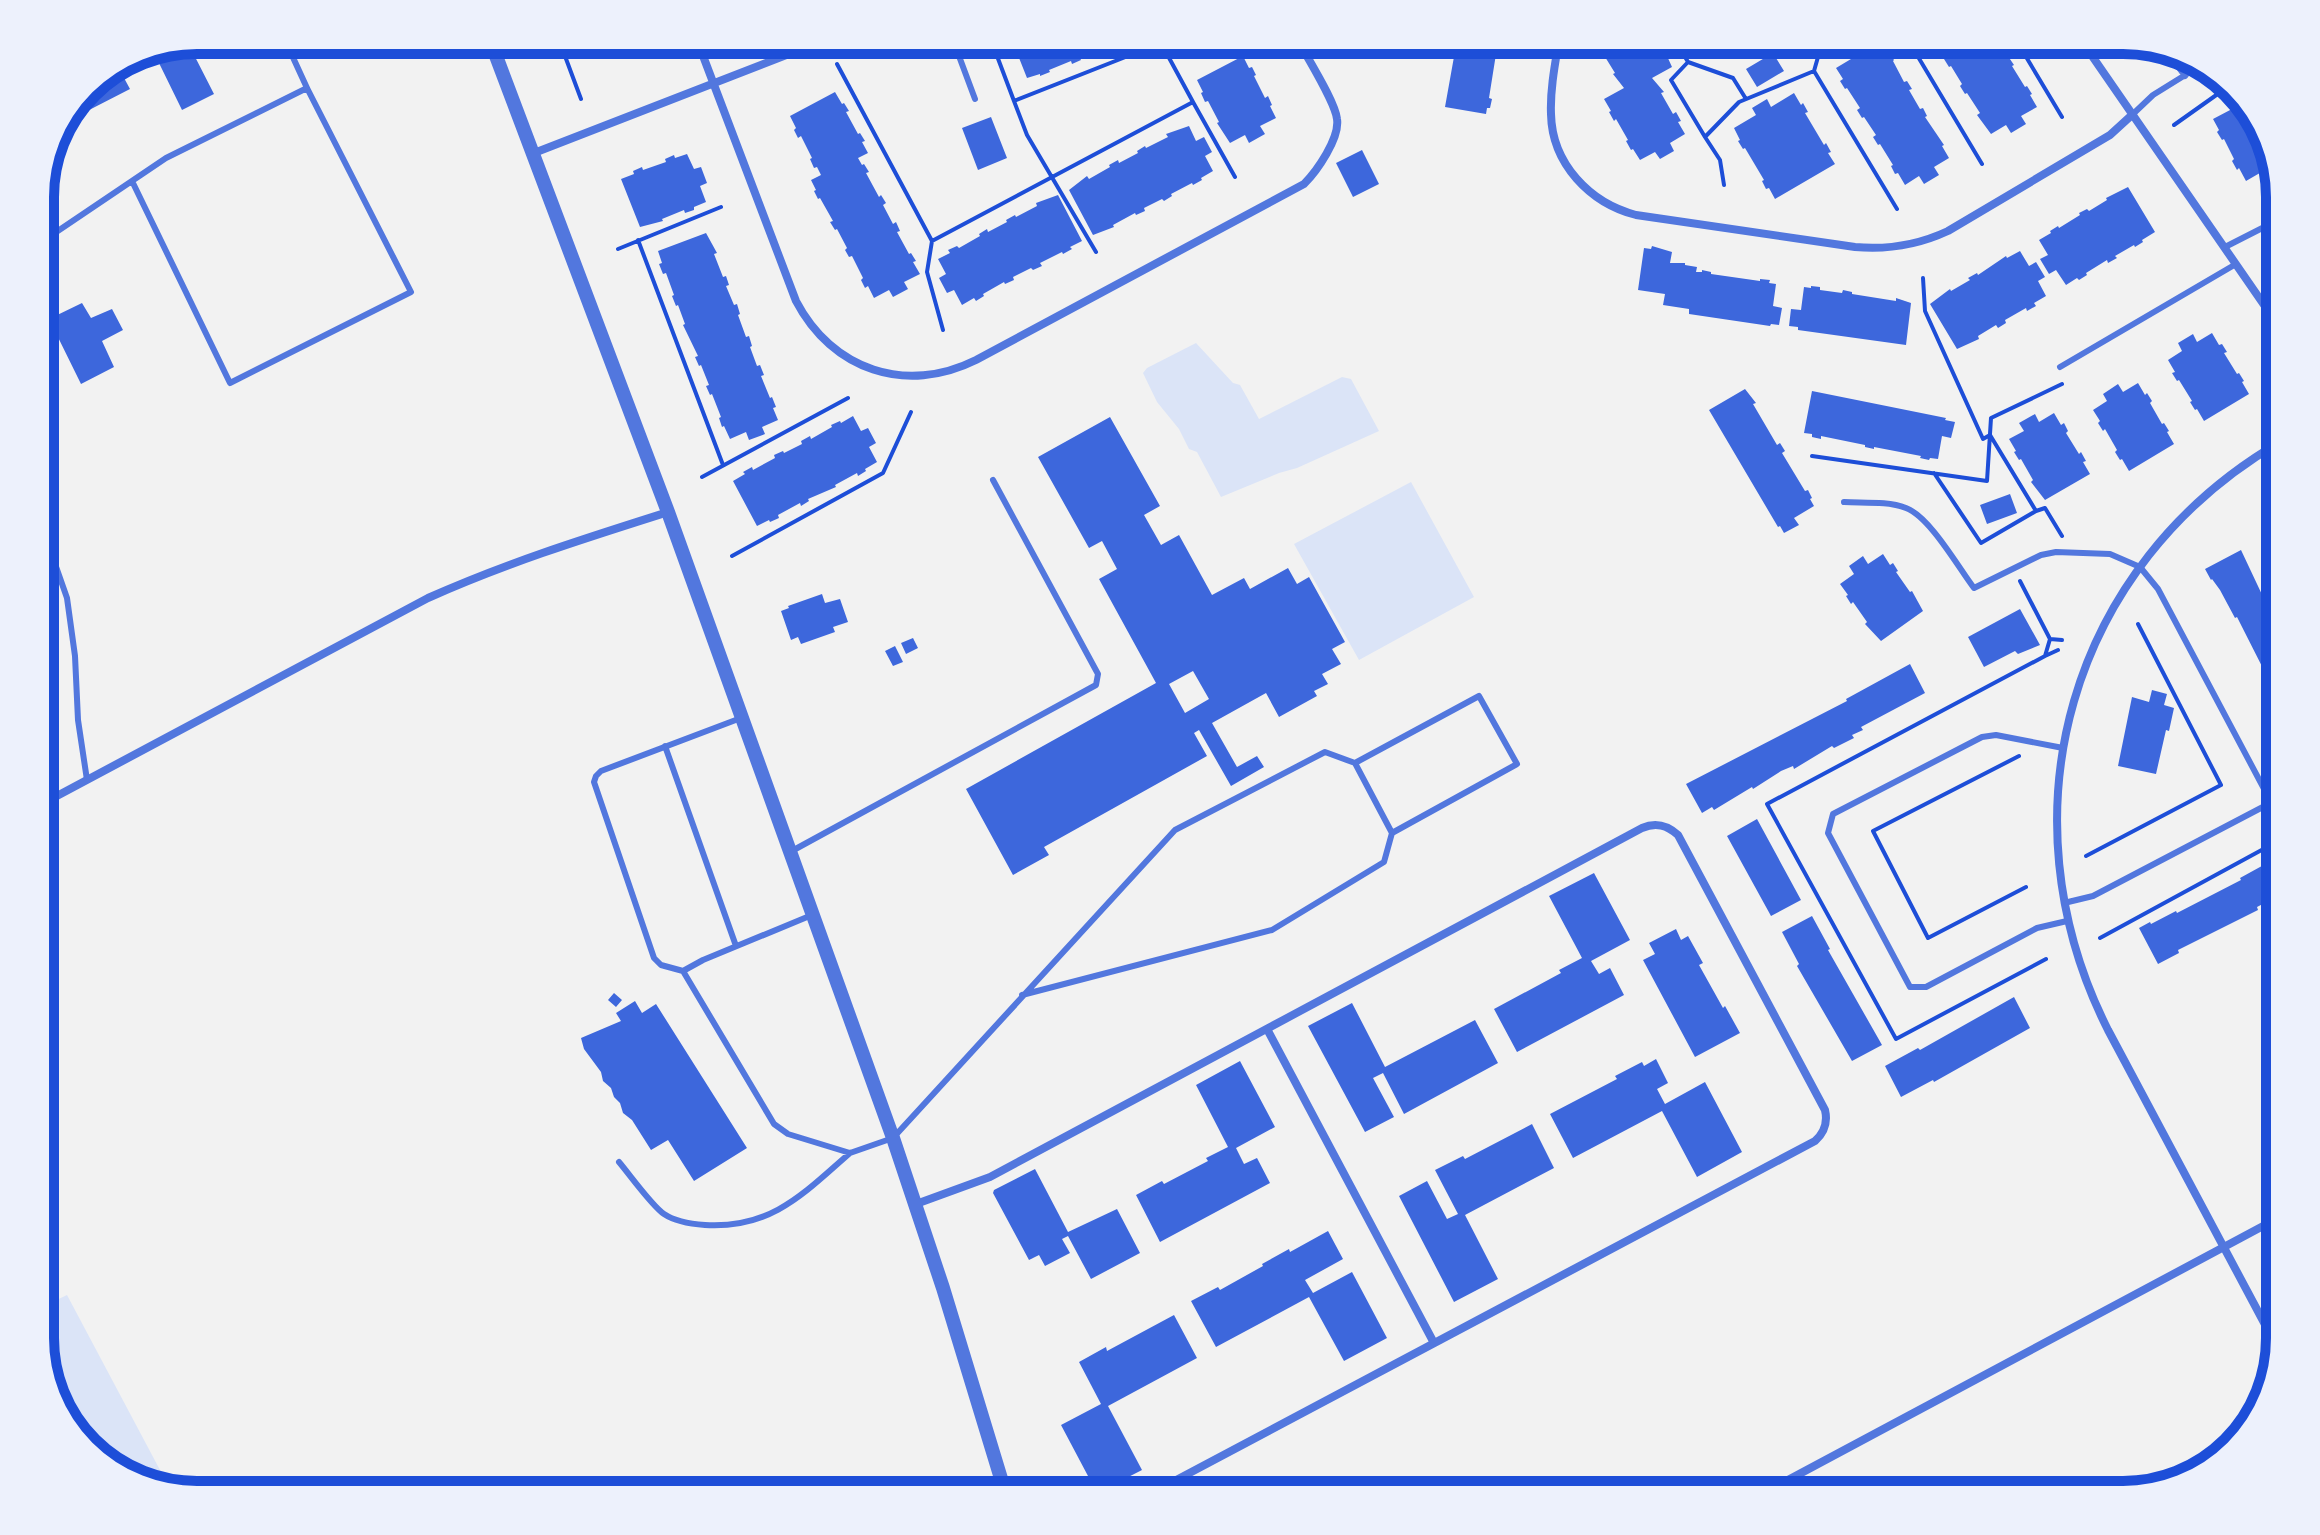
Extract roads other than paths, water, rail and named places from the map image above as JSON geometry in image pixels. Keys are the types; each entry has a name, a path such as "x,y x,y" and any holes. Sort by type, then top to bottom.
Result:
{"street":[{"path":"495,54 668,512 893,1138 1002,1481"},
{"path":"703,54 803,315 824,340 856,363 892,374 919,376 945,373 976,360 1304,184 1317,169 1338,124 1334,108 1305,54"},
{"path":"534,153 789,54"},
{"path":"1557,54 1550,113 1553,131 1567,166 1578,181 1603,202 1636,215 1855,247 1901,246 1948,231 2110,135 2133,114"},
{"path":"2091,54 2266,308"},
{"path":"2266,451 2206,494 2172,527 2114,606 2074,700 2063,748 2056,814 2064,903 2082,972 2096,1006 2266,1326"},
{"path":"54,798 428,598 538,553 668,512"},
{"path":"916,1204 990,1177 1647,826 1664,826 1678,835 1825,1110 1826,1121 1821,1134 1815,1141 1174,1481"},
{"path":"1267,1029 1434,1343"},
{"path":"1786,1481 2266,1224"}],"lane":[{"path":"132,181 230,383 411,292 291,54"},
{"path":"958,54 975,99"},
{"path":"2177,65 2185,76"},
{"path":"2133,114 2153,95 2191,72"},
{"path":"54,234 166,158 307,88"},
{"path":"2225,247 2266,226"},
{"path":"2060,367 2236,264"},
{"path":"790,852 1096,685 1098,674 993,480"},
{"path":"1844,502 1897,505 1915,512 1929,526 1974,588 2041,555 2056,552 2110,554 2140,567 2158,589 2266,793"},
{"path":"54,561 67,598 87,780"},
{"path":"1355,763 1479,696 1517,764 1392,833"},
{"path":"742,718 601,771 594,782 654,958 661,965 683,971 774,1124 788,1134 850,1153"},
{"path":"2063,748 1996,735 1982,737 1833,814 1828,833 1910,987 1926,987 2037,928 2067,921"},
{"path":"665,746 736,946"},
{"path":"619,1162 663,1214 687,1224 744,1224 776,1212 803,1195 850,1153 893,1138 1022,995 1175,830 1325,752 1355,763 1392,833 1384,862 1272,930 1022,995"},
{"path":"2064,903 2093,896 2266,805"},
{"path":"683,971 812,915"}]}
